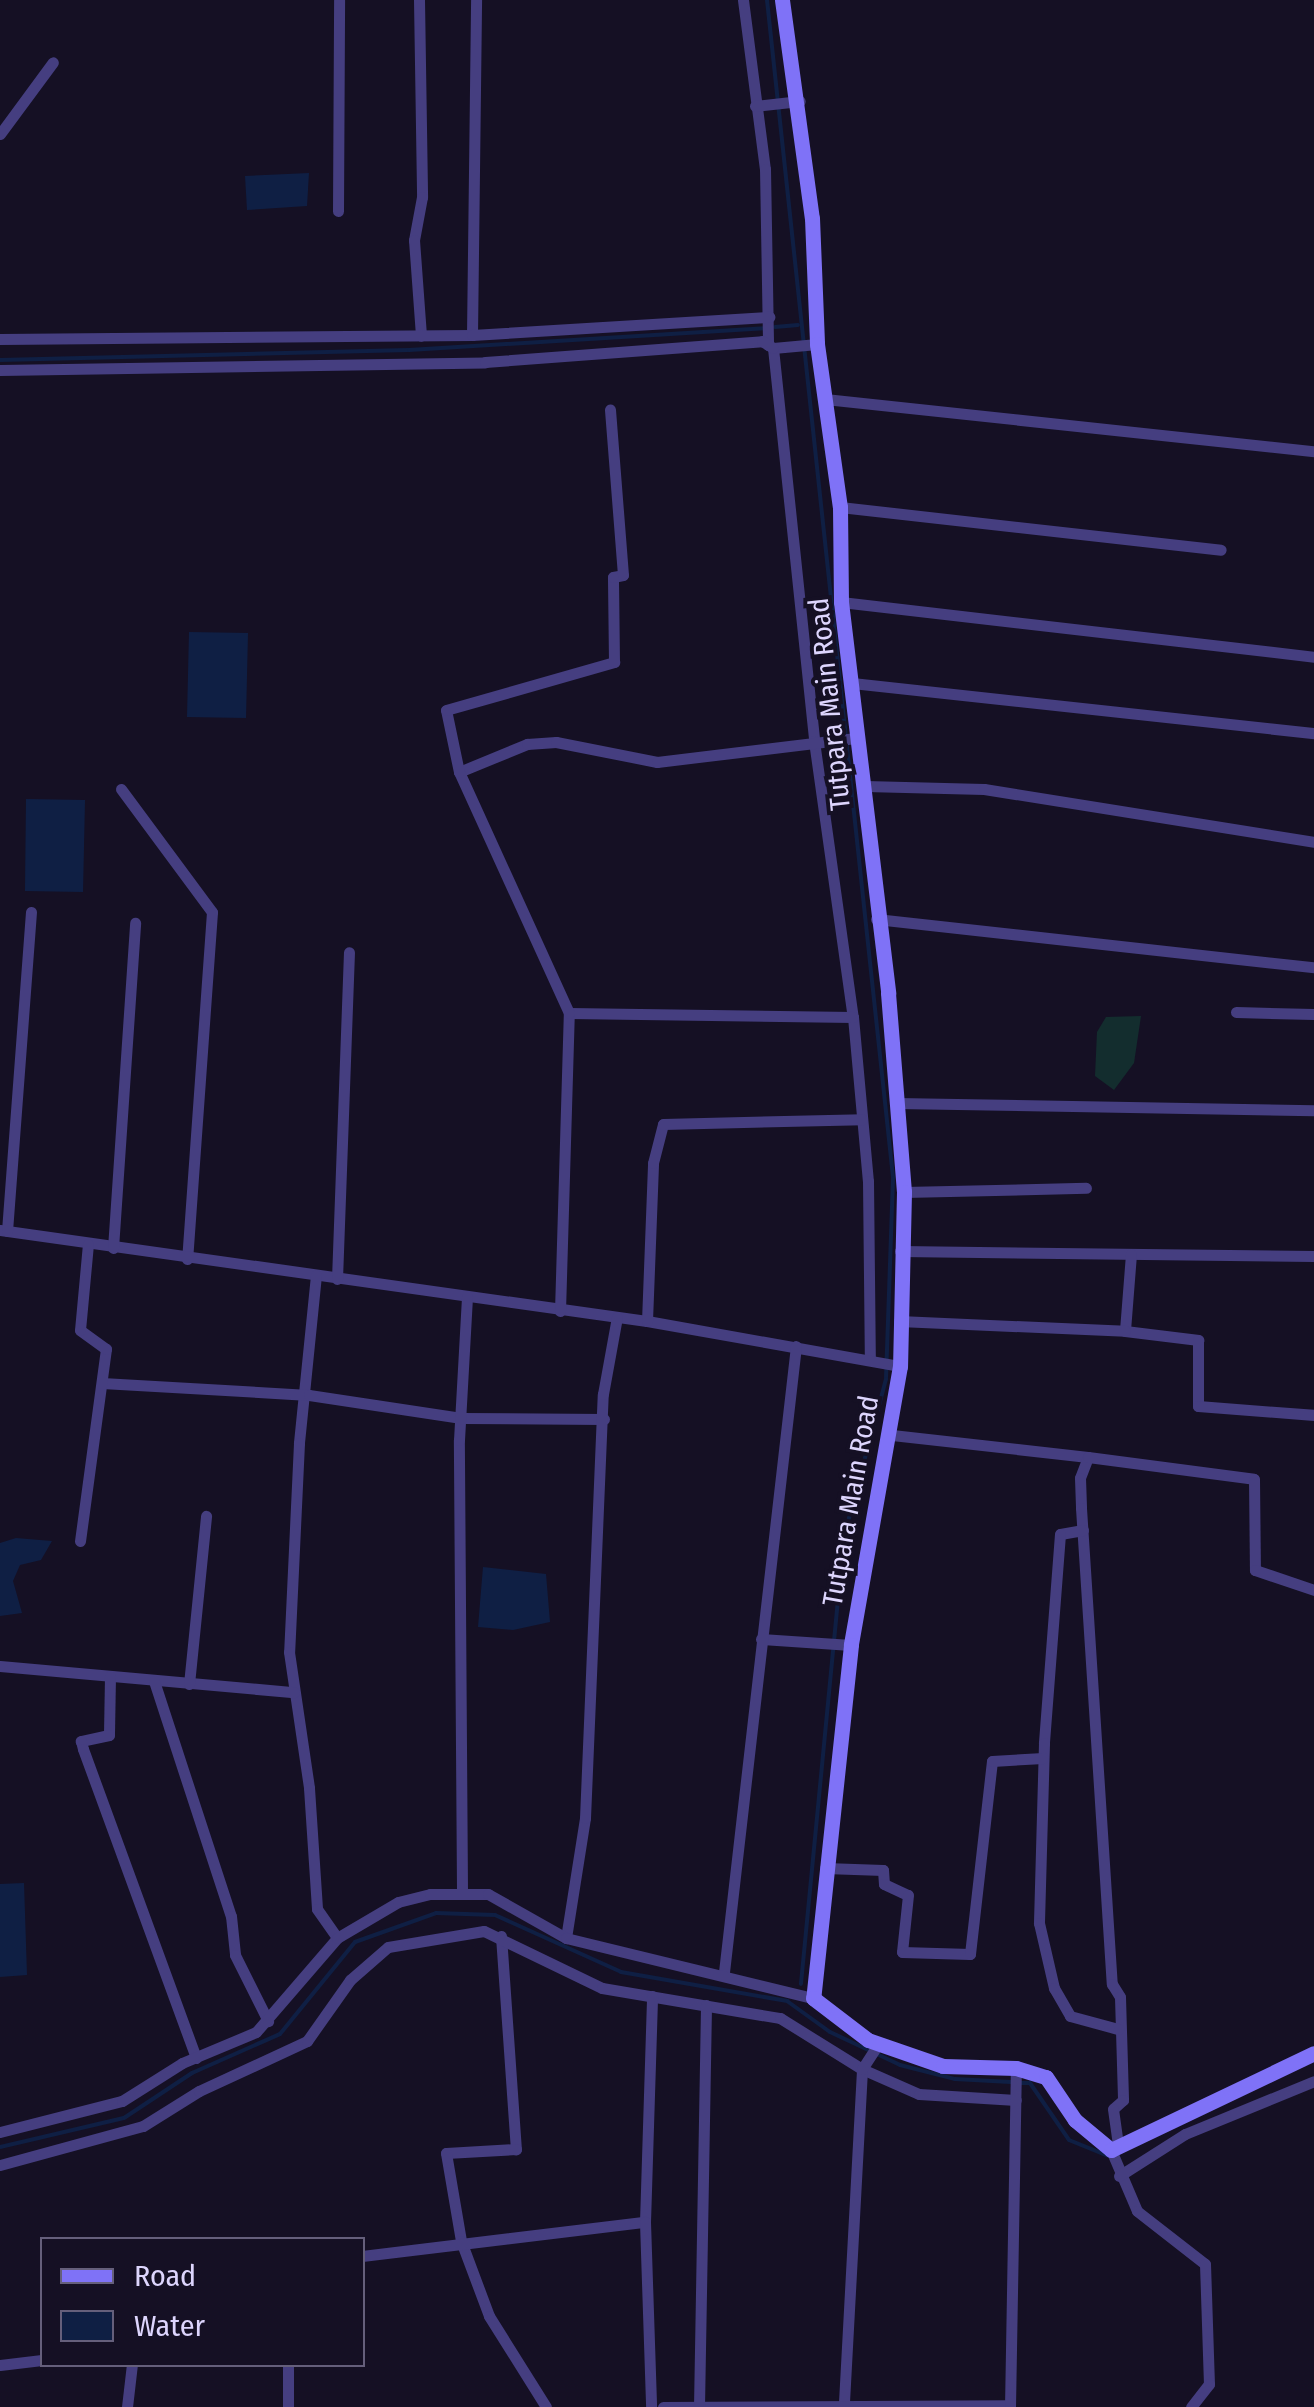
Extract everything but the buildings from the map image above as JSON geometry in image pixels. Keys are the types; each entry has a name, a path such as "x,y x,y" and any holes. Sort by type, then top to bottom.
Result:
{"street":[{"path":"338,0 338,211"},
{"path":"419,0 422,197 414,240 421,336"},
{"path":"472,335 476,0"},
{"path":"743,0 754,106 766,169 771,346 814,742 853,1017 862,1119 870,1360"},
{"name":"Tutpara Main Road","path":"782,0 800,102 818,344 840,507 842,602 865,786 904,1192 900,1366 892,1436 838,1644 814,1998"},
{"path":"0,134 53,62"},
{"path":"754,106 800,102"},
{"path":"0,339 472,335 769,318"},
{"path":"0,370 485,362 818,344"},
{"path":"825,398 1314,451"},
{"path":"560,1311 569,1013 459,772 446,710 614,662 613,576 623,575 610,410"},
{"path":"840,507 1221,550"},
{"path":"842,602 1314,657"},
{"path":"852,683 1314,734"},
{"path":"459,772 528,744 556,742 657,762 856,738"},
{"path":"865,786 984,788 1314,842"},
{"path":"121,789 212,912 187,1259"},
{"path":"31,912 4,1230 617,1317 900,1366"},
{"path":"876,919 1314,967"},
{"path":"113,1248 134,922"},
{"path":"338,1278 349,952"},
{"path":"1236,1012 1314,1014"},
{"path":"569,1013 853,1017"},
{"path":"896,1103 1314,1110"},
{"path":"647,1322 653,1162 663,1124 862,1119"},
{"path":"904,1192 1086,1188"},
{"path":"80,1541 106,1349 80,1330 88,1244"},
{"path":"900,1250 1314,1256"},
{"path":"1124,1331 1131,1254"},
{"path":"316,1275 291,1563 294,1692 310,1788 317,1909 337,1938"},
{"path":"462,1890 462,1418 467,1296"},
{"path":"566,1938 585,1818 604,1419 617,1317"},
{"path":"899,1321 1124,1331 1198,1340 1198,1406 1314,1415"},
{"path":"724,1972 796,1346"},
{"path":"102,1383 308,1396 462,1418 604,1419"},
{"path":"892,1436 1254,1479 1255,1570 1314,1590"},
{"path":"1088,1458 1080,1478 1123,2100 1112,2110 1112,2133 1118,2174 1137,2212 1204,2264 1209,2384 1191,2407"},
{"path":"190,1684 206,1516"},
{"path":"1084,1530 1060,1534 1043,1758 1039,1923 1054,1988 1077,2022 1118,2028"},
{"path":"760,1639 838,1644"},
{"path":"0,1666 294,1692"},
{"path":"110,1676 109,1735 81,1741 196,2058"},
{"path":"154,1681 230,1916 235,1956 268,2021"},
{"path":"825,1868 883,1870 884,1884 908,1894 902,1952 970,1954 992,1760 1043,1758"},
{"path":"0,2132 122,2101 268,2021 337,1938 398,1902 462,1890 519,1908 566,1938 724,1972 814,1998 875,2049 943,2066 1046,2078 1075,2120 1114,2147"},
{"path":"0,2165 143,2126 199,2092 307,2041 350,1980 388,1947 439,1934 501,1936 602,1988 780,2018 862,2069 919,2094 1016,2097"},
{"path":"501,1936 516,2149 446,2153 461,2241 489,2316 546,2407"},
{"path":"651,2407 645,2222 652,1996"},
{"path":"699,2405 706,2005"},
{"path":"844,2402 862,2069 875,2049"},
{"path":"1114,2147 1314,2053"},
{"path":"662,2407 844,2402 1010,2406 1016,2072"},
{"path":"1118,2174 1185,2134 1314,2081"},
{"path":"365,2256 461,2241 645,2222"},
{"path":"0,2365 40,2360"},
{"path":"127,2407 132,2367"},
{"path":"288,2367 288,2407"}],"green space":[{"path":"1141,1016 1134,1063 1114,1090 1095,1076 1097,1032 1106,1017"}],"water":[{"path":"309,173 307,206 247,210 245,176"},
{"path":"189,632 248,633 246,718 187,717"},
{"path":"26,799 85,800 83,892 25,891"},
{"path":"16,1538 52,1541 41,1560 20,1565 13,1581 22,1613 0,1616 0,1543"},
{"path":"483,1567 546,1574 550,1622 513,1630 478,1627"},
{"path":"24,1883 27,1975 0,1977 0,1884"}],"waterway":[{"path":"767,0 893,1178 886,1379 844,1537 801,1984"},
{"path":"775,327 798,325"},
{"path":"0,360 409,350 764,328"},
{"path":"0,2147 124,2118 192,2073 280,2034 355,1942 436,1913 495,1915 621,1972 787,2001 830,2032 900,2065 955,2079 1011,2082"},
{"path":"1021,2083 1030,2083 1069,2140 1111,2157"}]}
